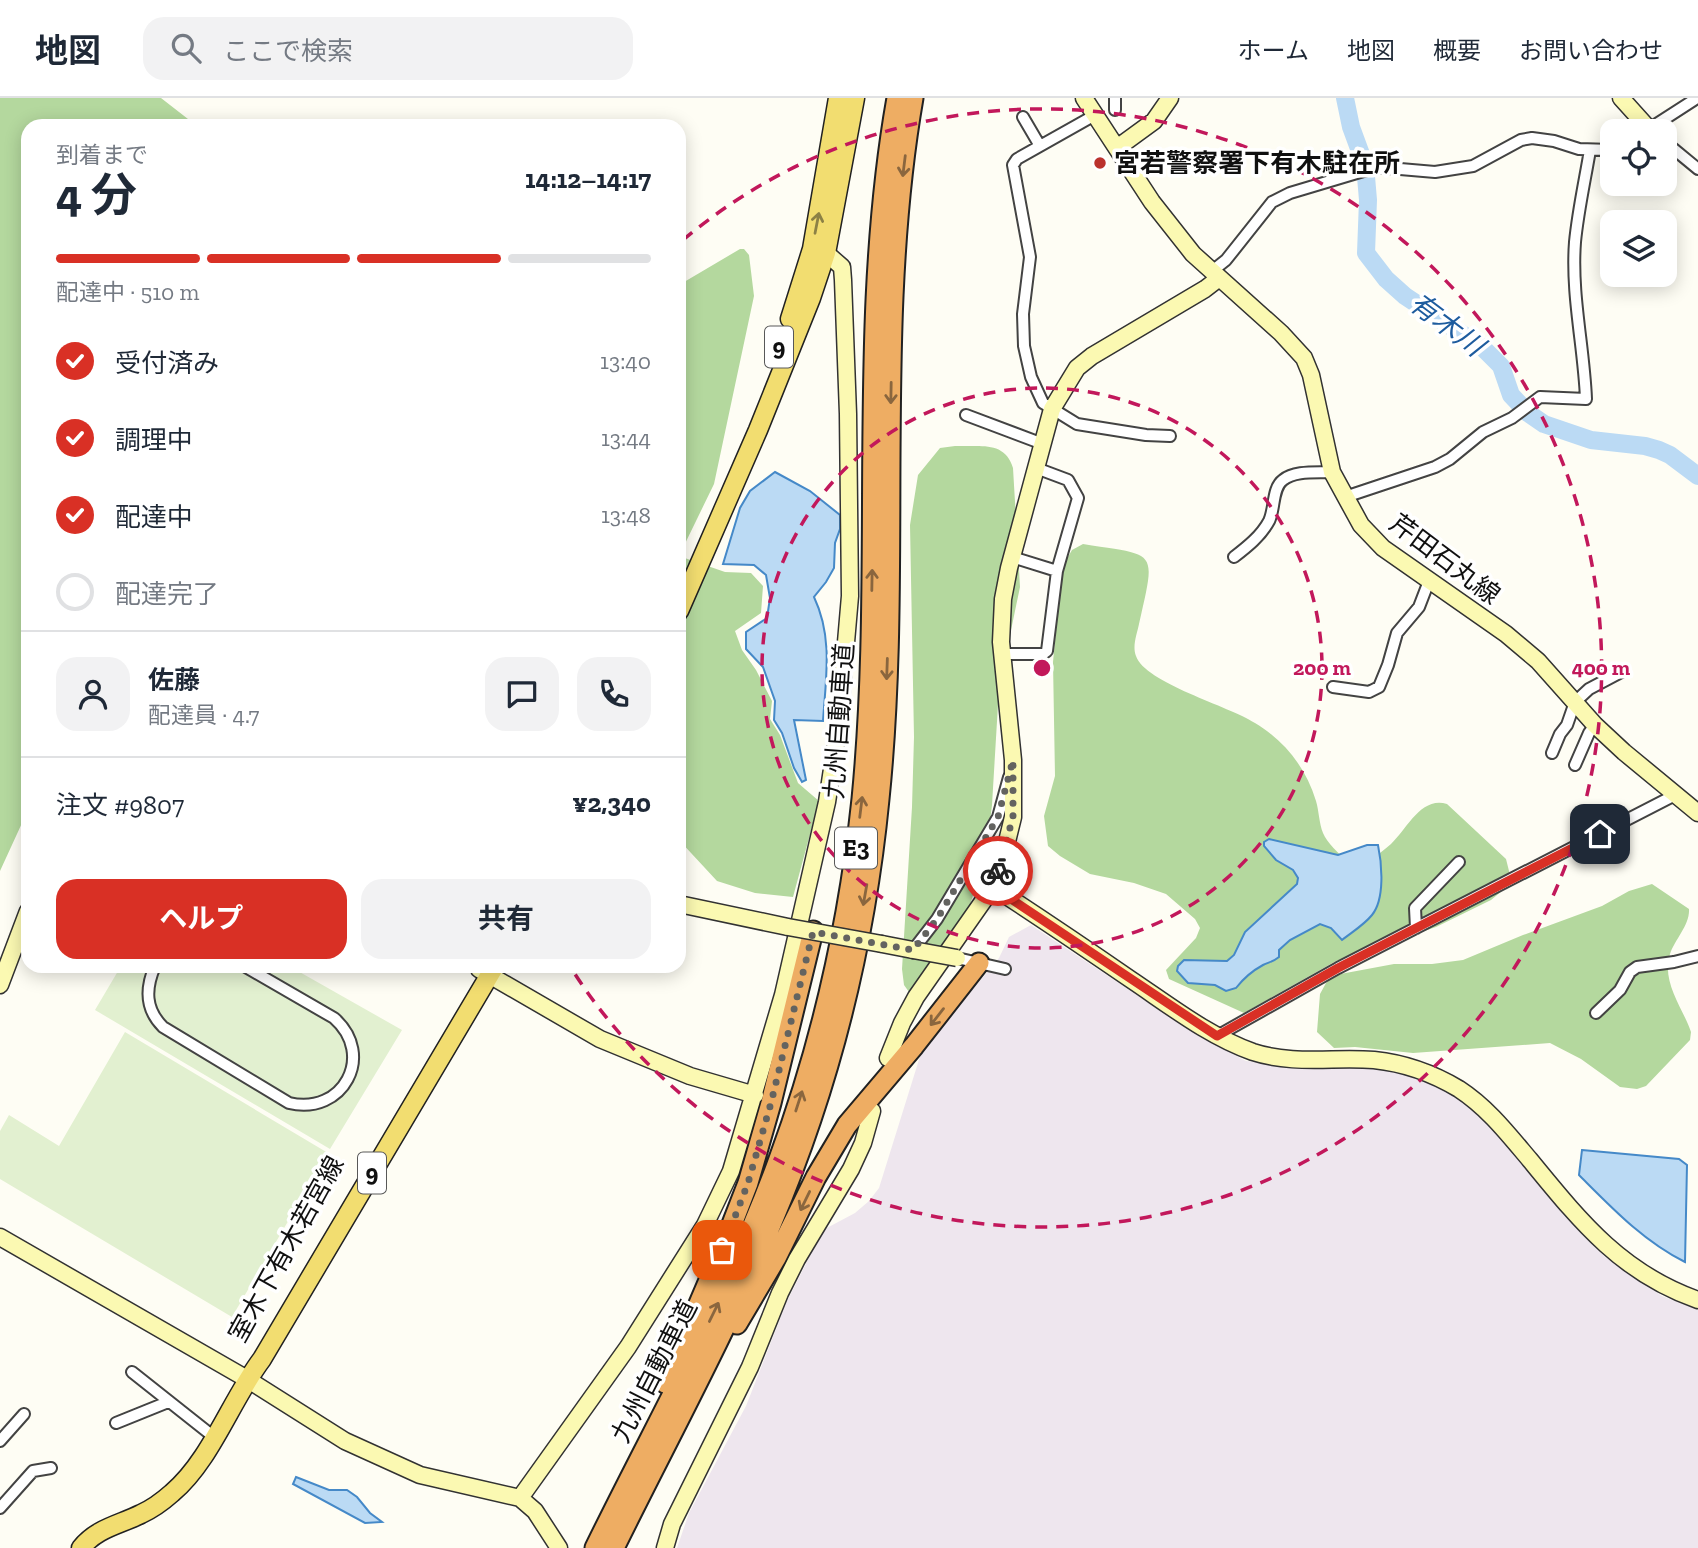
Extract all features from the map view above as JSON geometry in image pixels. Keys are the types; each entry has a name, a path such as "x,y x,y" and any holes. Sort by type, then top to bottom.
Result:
{"highway":[{"name":"九州自動車道","path":"595,1548 722,1294 760,1206 797,1108 817,1044 836,965 853,871 866,739 870,670 877,286 884,199 897,98"},
{"name":"九州自動車道","path":"618,1541 729,1318 772,1223 816,1100 852,970 871,863 884,737 890,585 893,287 899,203 913,98"},
{"path":"595,1548 748,1183 771,1103 811,938"},
{"path":"618,1541 656,1478 733,1332 776,1258 831,1150 847,1125 979,963"}],"main road":[{"name":"9","path":"686,568 734,461 802,286 812,249 838,98"},
{"name":"9","path":"686,595 758,430 811,298 826,253 855,98"},
{"name":"室木下有木若宮線","path":"81,1548 104,1528 143,1514 173,1493 190,1473 262,1359 484,973"}],"street":[{"name":"芹田石丸線","path":"1084,98 1173,230 1214,276 1281,333 1304,358 1311,375 1332,472 1362,524 1383,548 1506,634 1538,661 1623,752 1698,813"},
{"path":"1115,98 1115,110"},
{"path":"1116,149 1154,121 1170,98"},
{"path":"1621,98 1641,119"},
{"path":"1667,119 1697,98"},
{"path":"1095,115 1017,159 1013,165 1030,257 1023,314 1024,346 1031,377 1044,403 1068,420 1090,427 1170,436"},
{"path":"1023,117 1040,146"},
{"path":"888,1058 916,997 993,887 1013,817 1013,760 1002,654 1003,599 1052,409 1077,368 1092,356 1206,289 1272,202 1290,192 1377,167 1435,172 1473,166 1521,140 1532,138 1600,150"},
{"path":"1345,497 1435,467 1483,432 1512,418 1540,397 1586,399 1584,358 1578,332 1575,243 1590,150"},
{"path":"1677,152 1698,169"},
{"path":"520,1498 628,1347 705,1225 731,1171 783,995 827,802 839,723 849,609 848,414 843,280 842,267 826,253"},
{"path":"966,415 1043,444"},
{"path":"1002,654 1043,654 1047,651 1057,571 1078,498 1068,480 1036,468"},
{"path":"1234,557 1248,547 1268,522 1275,506 1279,484 1284,479 1303,474 1332,472"},
{"path":"1012,557 1057,571"},
{"path":"1333,687 1369,692 1378,687 1388,665 1397,633 1419,607 1429,581"},
{"path":"1552,753 1567,725 1574,702 1592,688 1623,671"},
{"path":"1575,765 1595,725"},
{"path":"913,950 937,919 998,817 1013,760"},
{"path":"1217,1036 1326,975 1675,795"},
{"path":"1416,928 1415,908 1459,862"},
{"path":"993,887 1217,1036 1258,1053 1283,1058 1311,1061 1374,1060 1396,1064 1415,1069 1457,1088 1496,1119 1583,1225 1615,1254 1671,1291 1698,1300"},
{"path":"686,905 788,927 811,938 882,944 1005,969"},
{"path":"0,985 21,930"},
{"path":"1596,1013 1620,990 1630,972 1637,967 1698,956"},
{"path":"152,973 147,994 156,1020 163,1027 289,1103 311,1105 334,1096 347,1080 354,1059 353,1047 343,1026 334,1018 256,973"},
{"path":"493,973 600,1039 690,1076 755,1095"},
{"path":"665,1548 672,1524 750,1367 786,1282 863,1143 872,1111"},
{"path":"0,1237 247,1379 345,1441 420,1475 520,1498 535,1510 559,1548"},
{"path":"132,1372 214,1437"},
{"path":"116,1423 169,1402"},
{"path":"0,1441 24,1414"},
{"path":"0,1508 33,1471 51,1468"}],"shaded area":[{"path":"1031,925 1200,1037 1246,1061 1312,1067 1367,1066 1416,1077 1453,1093 1502,1138 1582,1235 1605,1257 1662,1296 1698,1310 1698,1548 677,1548 689,1513 746,1406 787,1301 823,1230 855,1213 879,1188 922,1050 999,958 1009,937"}],"green space":[{"path":"0,98 161,98 188,119 21,119 21,825 0,871"},
{"path":"740,249 744,249 749,255 754,296 714,484 686,542 686,281"},
{"path":"990,447 1004,453 1009,459 1013,468 1020,587 999,688 992,805 986,855 967,914 917,994 909,992 904,985 902,969 914,737 910,525 918,475 940,448"},
{"path":"1083,544 1126,551 1146,560 1149,568 1148,581 1135,640 1136,656 1143,666 1171,685 1243,716 1276,738 1293,756 1312,789 1325,837 1347,862 1369,862 1391,844 1422,809 1438,803 1447,804 1506,859 1511,879 1508,886 1491,900 1436,927 1336,961 1244,1013 1169,979 1166,970 1196,938 1200,928 1195,919 1166,894 1134,883 1090,874 1048,846 1044,816 1055,776 1053,662 1060,589 1065,562 1072,550"},
{"path":"686,558 725,572 751,573 763,586 761,613 735,631 742,650 772,701 770,719 780,735 798,783 819,801 793,897 755,893 717,881 686,848"},
{"path":"1652,884 1689,909 1685,926 1670,954 1668,975 1691,1032 1690,1040 1646,1086 1637,1089 1620,1087 1581,1059 1550,1043 1413,1053 1355,1047 1334,1048 1317,1032 1320,994 1326,983 1335,975 1394,964 1432,964 1463,960"},
{"path":"117,973 301,973 402,1030 330,1149 95,1010"},
{"path":"125,1032 328,1153 232,1317 0,1179 0,1131 9,1115 59,1146"}],"water":[{"path":"775,472 810,491 840,515 834,568 814,597 826,642 823,721 794,720 806,780 802,782 774,720 775,701 763,667 746,649 746,632 767,618 770,598 766,575 754,565 723,564 740,508 750,491"},
{"path":"1269,839 1338,855 1367,845 1378,845 1381,881 1376,908 1365,922 1342,940 1331,928 1320,924 1290,940 1279,950 1279,957 1255,970 1236,988 1226,991 1215,985 1188,983 1177,971 1184,960 1227,961 1234,955 1245,932 1297,884 1298,878 1293,870 1276,860 1264,846 1264,842"},
{"path":"1582,1150 1679,1159 1687,1165 1685,1262 1641,1234 1579,1175"},
{"path":"296,1477 329,1490 347,1490 382,1522 365,1523 293,1484"}],"waterway":[{"name":"有木川","path":"1345,98 1351,127 1365,165 1368,200 1366,253 1386,279 1405,296 1483,348 1501,366 1511,395 1528,413 1544,424 1591,440 1659,450 1698,476"}],"way so far":[{"path":"722,1250 748,1183 771,1103 813,932 913,950 937,919 998,817 1013,760 1013,817 998,871"}],"place":[{"name":"宮若警察署下有木駐在所","path":"1100,163"}],"route":[{"path":"998,871 993,887 1217,1036 1338,968 1600,834"}]}
